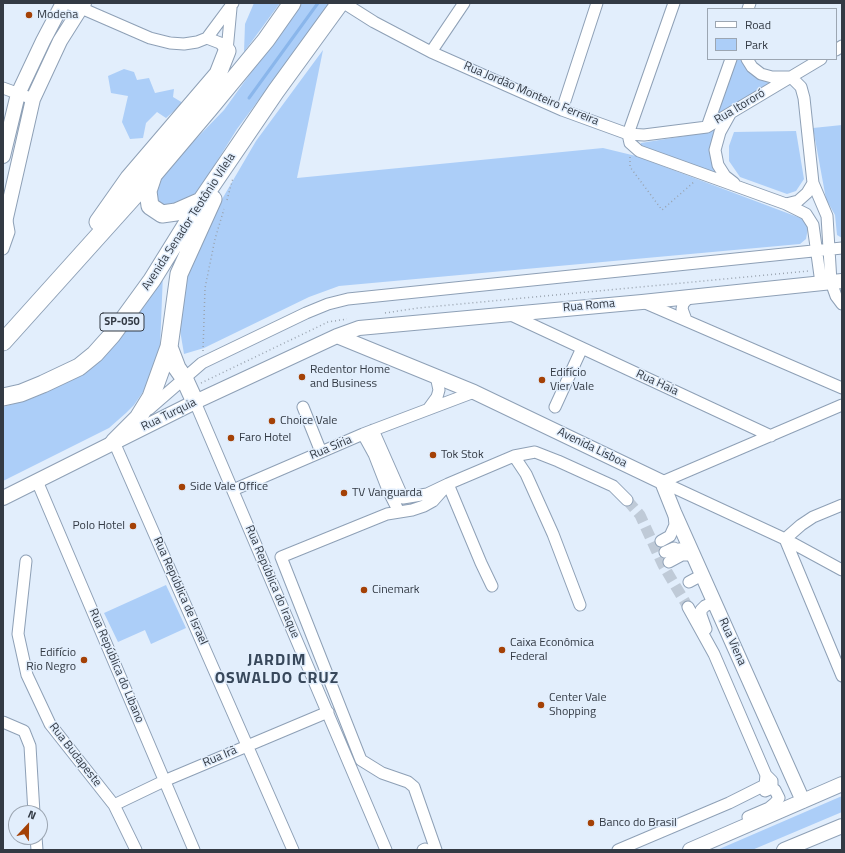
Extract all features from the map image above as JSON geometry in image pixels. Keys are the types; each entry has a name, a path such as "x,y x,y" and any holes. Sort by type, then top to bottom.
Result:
{"highway":[{"path":"3,342 154,174 266,40 292,3"},
{"name":"Avenida Senador Teotônio Vilela","path":"3,397 20,393 43,384 79,367 95,354 131,311 201,201 276,91 340,3"},
{"path":"54,284 129,178 218,74 227,51"},
{"path":"114,442 138,418 151,397 169,347 179,274 206,213 246,136"},
{"path":"154,174 148,191 150,206 162,214 176,212 201,201"},
{"path":"169,347 177,368 184,378 195,402"}],"main road":[{"path":"3,156 18,94 63,3"},
{"path":"4,224 33,99 60,41 82,5"},
{"name":"Rua Roma","path":"338,336 359,328 642,302 831,282"},
{"name":"Avenida Lisboa","path":"338,336 474,392 662,482"},
{"name":"Rua Turquia","path":"3,498 195,402 338,336"},
{"name":"Rua Viena","path":"662,482 702,576 803,801"},
{"path":"690,850 842,784"},
{"path":"784,850 842,826"}],"street":[{"path":"66,3 82,5 150,38 170,43 184,44 197,42 207,38 232,5"},
{"name":"Rua Jordão Monteiro Ferreira","path":"344,3 374,22 431,52 629,138 639,151 702,175 786,204 806,214 813,225 815,251 831,282"},
{"path":"431,52 464,3"},
{"path":"562,110 597,3"},
{"path":"629,138 674,3"},
{"path":"227,51 232,5"},
{"path":"207,38 220,44 227,51"},
{"path":"707,127 731,60"},
{"path":"748,60 752,67 761,74 772,77 791,77 801,87 804,98 813,183 827,216 831,282 836,296 842,304"},
{"name":"Rua Itororó","path":"629,138 707,127 819,60"},
{"path":"3,88 33,99"},
{"path":"731,113 720,132 715,150 718,165 725,176 743,189"},
{"path":"786,204 798,201 807,193 813,183"},
{"path":"3,250 9,232 4,224"},
{"path":"138,418 202,363 306,313 328,304 348,299 842,248"},
{"path":"686,320 682,309 683,304 690,296"},
{"path":"642,302 842,388"},
{"path":"542,311 538,318 539,324 543,330"},
{"name":"Rua Haia","path":"509,314 772,436"},
{"path":"555,407 582,348"},
{"path":"429,408 437,397 438,390 436,376"},
{"name":"Rua Síria","path":"233,490 368,432 474,392"},
{"name":"Rua República do Iraque","path":"195,402 386,850"},
{"path":"662,482 842,405"},
{"path":"303,407 321,452"},
{"path":"368,432 374,454 388,490 397,507"},
{"path":"368,432 402,498 427,494 514,456 534,452 558,461 613,486 627,500"},
{"name":"Rua República de Israel","path":"114,442 293,850"},
{"path":"514,456 526,474 553,534 580,605"},
{"name":"Rua República do Libano","path":"37,481 194,850"},
{"name":"Avenida Lisboa","path":"662,482 785,539 842,570"},
{"path":"431,849 414,787 408,782 382,773 361,760 281,557 387,514 397,507 412,510 433,501 448,484"},
{"path":"448,484 455,504 492,586"},
{"path":"433,501 455,504"},
{"path":"842,505 813,517 800,525 785,539 842,676"},
{"path":"659,538 664,532 674,512"},
{"path":"667,557 674,548 675,550 679,549 692,552"},
{"name":"Rua Budapeste","path":"26,561 18,634 27,675 50,724 114,805 136,850"},
{"path":"714,602 705,606 701,615 714,654 766,775 772,781 772,788"},
{"path":"688,607 714,654"},
{"name":"Rua Irã","path":"114,805 164,781 328,712"},
{"path":"3,722 24,731 30,746 34,805"},
{"path":"618,850 729,803 765,785 766,775"},
{"path":"729,803 742,804 772,788"},
{"path":"724,834 734,824 769,808 776,803 779,798 777,792 772,788"}],"path":[{"path":"629,138 630,167 662,210 702,175"},
{"path":"202,363 205,288 215,239 235,173"}],"green space":[{"path":"254,3 280,3 244,52 245,24"},
{"path":"301,3 331,3 237,129 196,195 163,210 155,204 154,193 159,177 224,110"},
{"path":"323,50 297,178 603,148 636,156 803,219 808,228 806,239 800,244 339,286 309,297 204,348 184,354 177,312 184,276 211,218 256,141"},
{"path":"736,60 742,60 748,71 760,80 770,83 716,116"},
{"path":"124,69 134,72 137,80 149,78 155,93 174,89 173,97 183,103 166,118 157,112 146,123 143,138 130,139 122,122 128,96 111,93 108,76"},
{"path":"842,125 842,238 837,235 835,215 826,199 813,128"},
{"path":"716,127 722,178 641,147 641,143 709,132"},
{"path":"796,131 804,179 796,191 787,194 740,177 729,161 729,146 734,132"},
{"path":"163,273 160,348 147,386 134,405 109,428 3,481 3,407 45,393 73,378 118,340 134,319"},
{"path":"166,585 186,628 151,644 145,630 118,642 104,613"},
{"path":"842,796 842,812 752,850 717,850"}],"waterway":[{"path":"249,98 318,3"}],"tunnel":[{"path":"627,500 640,515 663,565 688,607"}],"place":[{"name":"Modena","path":"29,15"},
{"name":"Redentor Home and Business","path":"302,377"},
{"name":"Edifício Vier Vale","path":"542,380"},
{"name":"Choice Vale","path":"272,421"},
{"name":"Faro Hotel","path":"231,438"},
{"name":"Tok Stok","path":"433,455"},
{"name":"Side Vale Office","path":"182,487"},
{"name":"TV Vanguarda","path":"344,493"},
{"name":"Polo Hotel","path":"133,526"},
{"name":"Cinemark","path":"364,590"},
{"name":"Caixa Econômica Federal","path":"502,650"},
{"name":"Edifício Rio Negro","path":"84,660"},
{"name":"Center Vale Shopping","path":"541,705"},
{"name":"Banco do Brasil","path":"591,823"}],"district":[{"name":"JARDIM OSWALDO CRUZ","path":"277,670"}]}
